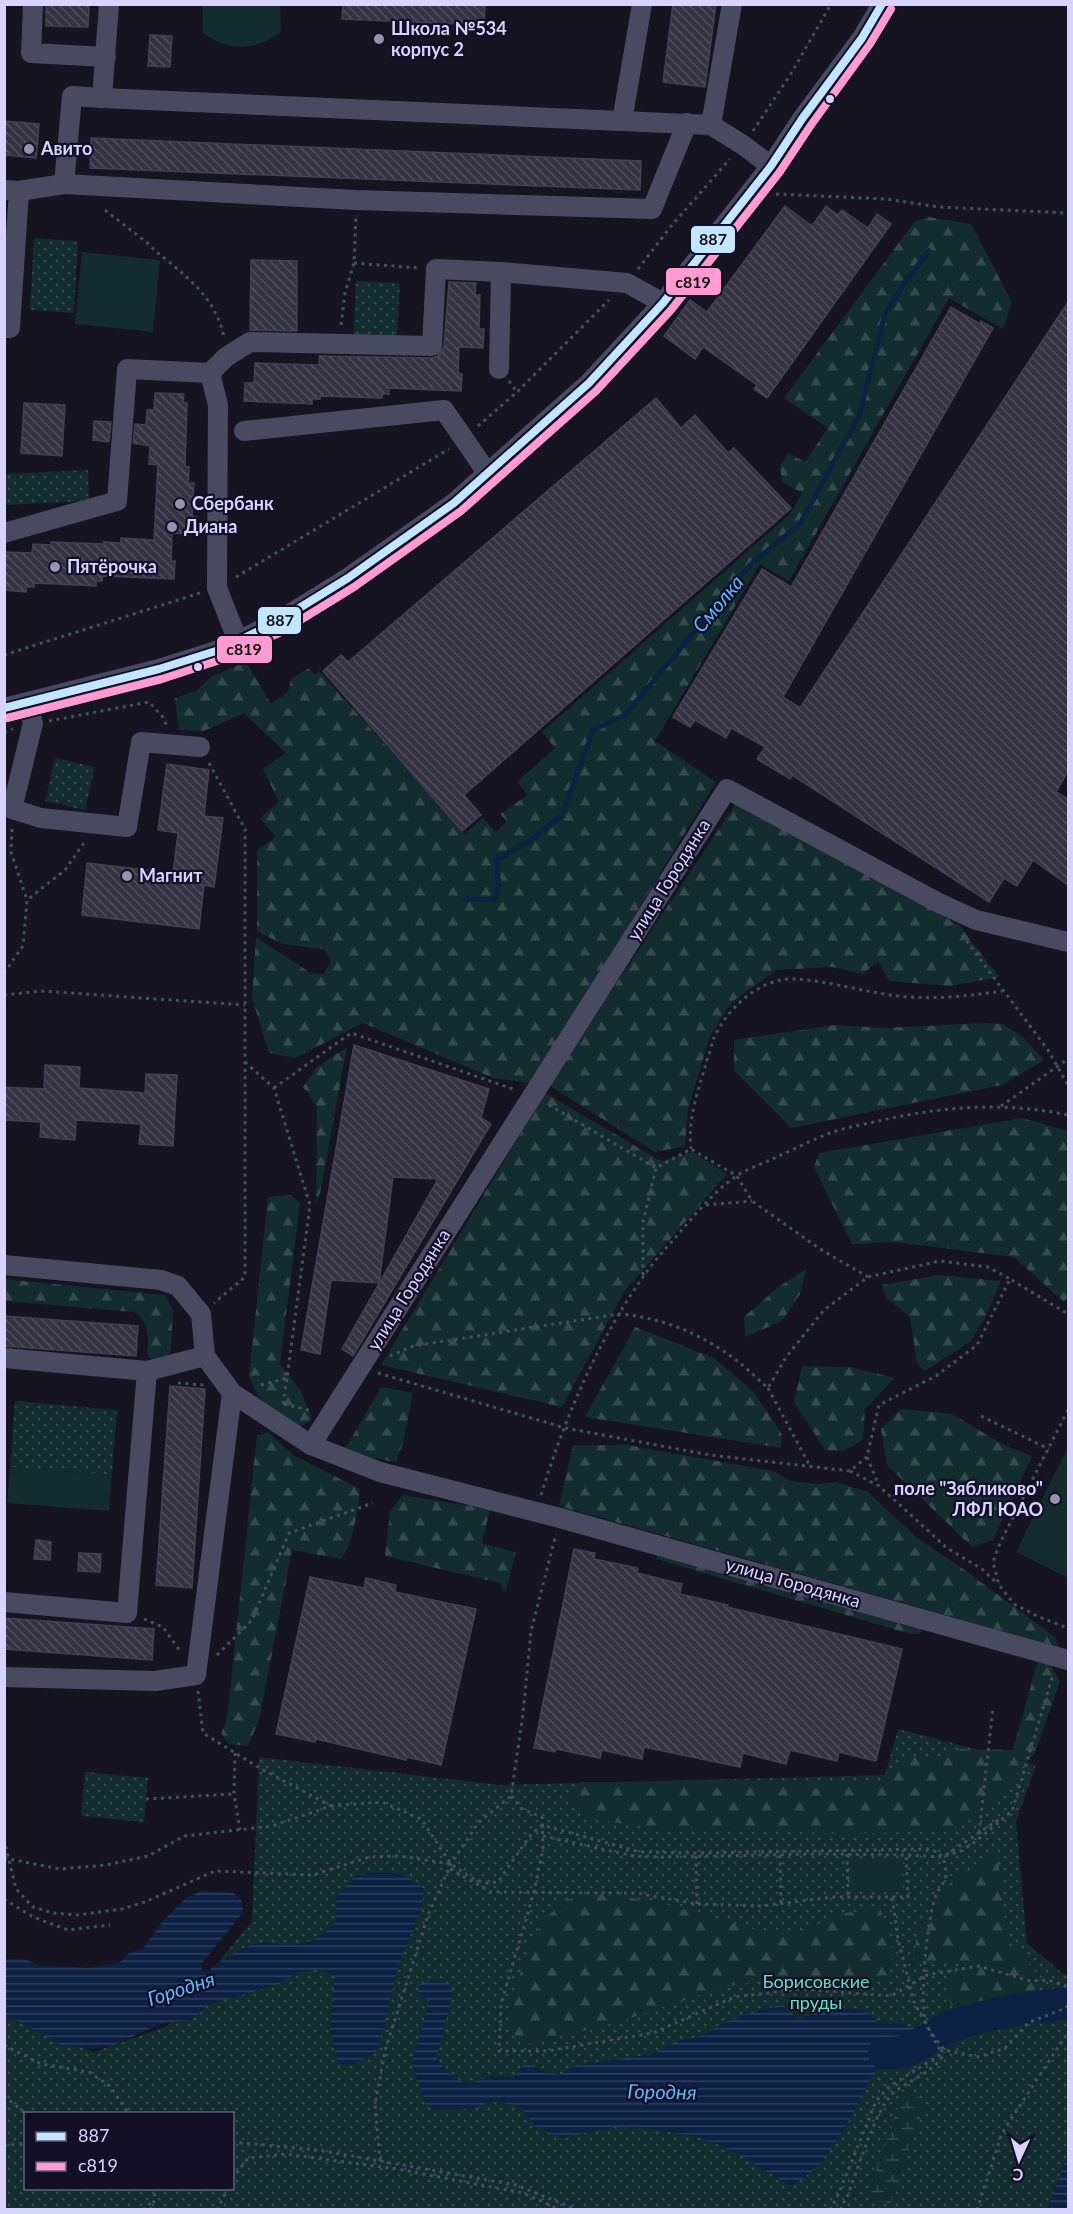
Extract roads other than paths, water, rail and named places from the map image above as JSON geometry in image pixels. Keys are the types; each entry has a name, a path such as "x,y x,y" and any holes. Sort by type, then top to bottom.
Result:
{"street":[{"path":"33,4 31,53 106,57"},
{"path":"102,98 109,4"},
{"path":"622,121 642,4"},
{"path":"711,125 732,4"},
{"path":"4,708 159,669 219,650 275,623 348,578 445,510 589,383 663,303 771,166 802,119 862,38 882,4"},
{"path":"64,184 72,96 711,125 771,166"},
{"path":"4,328 10,328 12,191 64,184 356,200 652,209 687,123"},
{"path":"4,533 117,501 127,369 210,373 226,357 250,342 432,346 436,269 627,283 663,303"},
{"path":"500,369 501,272"},
{"path":"210,373 218,405 217,588 238,641"},
{"path":"244,431 444,410 488,474"},
{"path":"27,703 33,723 8,809 41,818 127,827 141,742 200,747"},
{"name":"улица Городянка","path":"1063,1658 536,1511 380,1472 311,1445 727,789 937,902 976,920 1068,942"},
{"path":"4,1265 161,1280 178,1286 201,1314 205,1356 229,1390 311,1445"},
{"path":"4,1358 146,1376 205,1356"},
{"path":"4,1602 127,1613 146,1376"},
{"path":"4,1677 155,1681 196,1675 229,1390"}],"water":[{"path":"383,1872 405,1875 424,1889 422,1908 398,1966 382,2036 375,2053 351,2065 338,2064 330,2030 335,1976 320,1969 295,1974 276,1985 209,2005 191,2020 163,2023 114,2045 95,2049 60,2045 26,2025 5,2016 5,1957 24,1959 39,1965 90,1968 120,1962 129,1953 143,1948 164,1920 187,1897 202,1891 233,1893 241,1899 243,1912 202,1963 201,1970 208,1971 246,1947 264,1943 300,1944 320,1936 336,1921 336,1898 356,1875"},
{"path":"436,1979 448,1984 453,1993 436,2060 454,2077 468,2084 491,2076 514,2077 523,2065 531,2064 541,2070 560,2075 577,2065 653,2054 679,2041 702,2036 723,2023 781,2005 799,2019 827,2008 864,2009 881,2023 903,2025 914,2029 922,2037 929,2050 874,2071 841,2135 819,2165 806,2177 791,2186 738,2154 703,2138 653,2129 614,2127 561,2138 535,2126 521,2108 508,2103 490,2102 475,2108 440,2111 426,2104 412,2062 429,2001 418,1992 420,1984"},
{"path":"1068,2152 1068,2209 1048,2209"}],"waterway":[{"name":"Смолка","path":"465,899 494,900 499,885 496,860 531,840 562,815 593,730 625,715 750,565 800,524 859,416 885,314 929,251"},
{"name":"Городня","path":"884,2053 904,2051 952,2026 979,2018 1021,2009 1063,2004"}],"place":[{"name":"Школа №534 корпус 2","path":"379,39"},
{"name":"Авито","path":"29,149"},
{"name":"Сбербанк","path":"180,504"},
{"name":"Диана","path":"172,527"},
{"name":"Пятёрочка","path":"55,567"},
{"name":"Магнит","path":"127,876"},
{"name":"поле \"Зябликово\" ЛФЛ ЮАО","path":"1055,1499"}],"park label":[{"name":"Борисовские пруды","path":"816,1992"}]}
